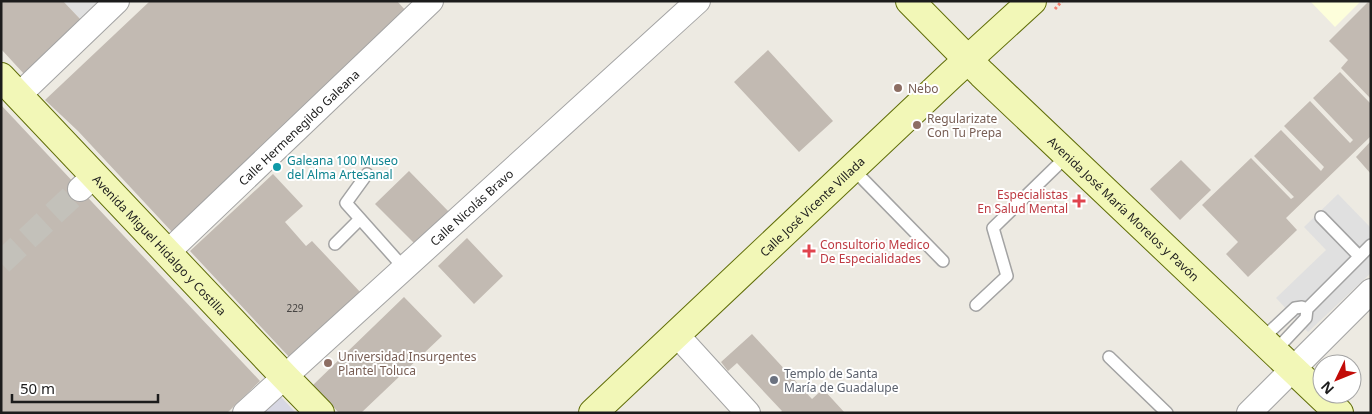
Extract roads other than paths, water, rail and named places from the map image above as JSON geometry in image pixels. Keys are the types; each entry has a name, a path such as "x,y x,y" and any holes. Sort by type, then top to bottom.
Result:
{"main road":[{"name":"Avenida José María Morelos y Pavón","path":"910,1 968,59 1339,413"},
{"name":"Calle José Vicente Villada","path":"593,413 968,59 1032,1"},
{"name":"Avenida Miguel Hidalgo y Costilla","path":"10,86 87,182 167,253 320,413"}],"street":[{"path":"10,86 117,1"},
{"name":"Calle Hermenegildo Galeana","path":"167,253 431,1"},
{"name":"Calle Nicolás Bravo","path":"245,413 698,1"},
{"path":"1249,413 1276,354 1371,291"},
{"path":"676,334 748,413"}],"lane":[{"path":"976,305 1007,276 993,228 1068,155"},
{"path":"852,168 943,261"},
{"path":"367,174 346,203 404,268"},
{"path":"1321,217 1359,256"},
{"path":"335,244 360,219"},
{"path":"1276,354 1306,318 1307,309 1371,245"},
{"path":"1276,354 1295,308 1302,307 1307,309"},
{"path":"1110,357 1166,413"}],"tunnel":[{"path":"1,263 80,189"}],"place":[{"name":"Nebo","path":"898,88"},
{"name":"Regularizate Con Tu Prepa","path":"917,125"},
{"name":"Galeana 100 Museo del Alma Artesanal","path":"277,167"},
{"name":"Especialistas En Salud Mental","path":"1079,201"},
{"name":"Consultorio Medico De Especialidades","path":"809,251"},
{"name":"Universidad Insurgentes Plantel Toluca","path":"328,363"},
{"name":"Templo de Santa María de Guadalupe","path":"774,380"}]}
